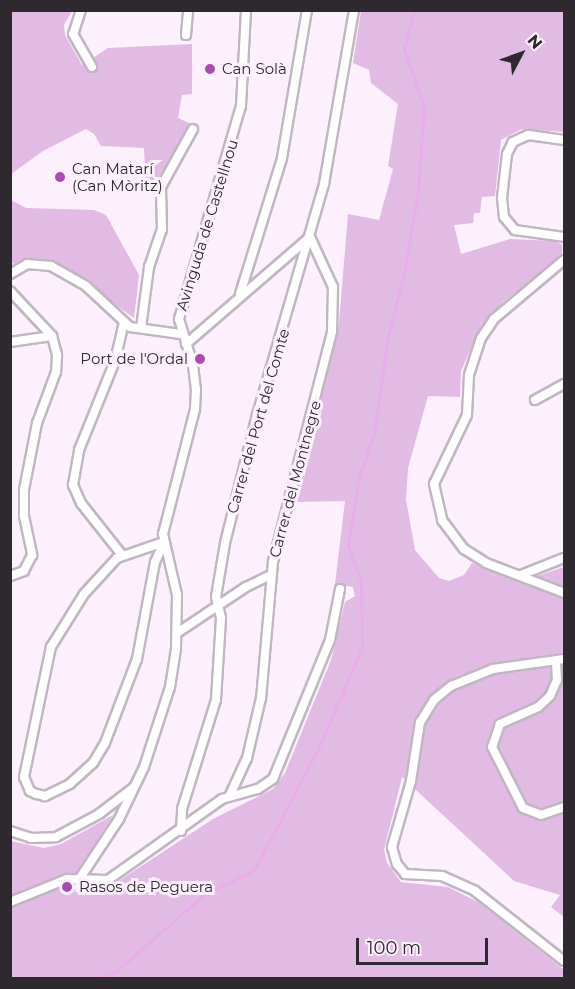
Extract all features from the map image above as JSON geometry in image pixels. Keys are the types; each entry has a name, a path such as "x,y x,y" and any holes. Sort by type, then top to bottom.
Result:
{"street":[{"path":"81,10 73,34 92,67"},
{"path":"186,35 188,10"},
{"name":"Avinguda de Castellnou","path":"81,878 119,819 134,787 170,687 177,633 177,595 164,543 166,514 195,409 193,365 181,334 182,307 241,106 246,10"},
{"path":"240,296 282,158 308,10"},
{"name":"Carrer del Port del Comte","path":"181,831 179,817 216,700 221,618 217,585 229,525 257,415 310,237 333,146 354,10"},
{"path":"141,328 149,267 162,229 161,187 193,129"},
{"path":"564,140 528,135 513,142 507,154 502,198 504,217 515,230 564,237"},
{"path":"186,344 310,237"},
{"name":"Carrer del Montnegre","path":"230,795 247,758 261,698 272,575 332,332 333,287 310,237"},
{"path":"564,260 494,318 481,338 469,375 467,415 435,476 438,510 455,539 486,563 564,593"},
{"path":"10,274 27,264 51,266 86,286 124,322 141,328 181,334"},
{"path":"10,291 52,336 57,355 56,372 37,423 23,497 32,555 24,571 10,576"},
{"path":"122,555 81,503 73,484 79,450 115,361 124,322"},
{"path":"10,342 52,336"},
{"path":"535,400 564,384"},
{"path":"164,543 155,562 137,659 105,743 93,763 70,784 45,796 30,791 24,777 46,658 84,594 122,555 164,543"},
{"path":"521,575 564,558"},
{"path":"177,633 246,587 272,575"},
{"path":"10,902 52,884 81,878 108,880 230,795 258,789 277,773 330,640 340,589"},
{"path":"564,659 556,662 493,669 451,686 434,700 420,722 411,781 392,847 397,864 405,874 442,876 475,891 508,913 564,961"},
{"path":"556,662 556,680 550,696 538,707 500,724 492,747 523,808 541,815 564,807"},
{"path":"10,831 31,838 56,837 92,818 134,787"}],"shaded area":[{"path":"11,11 72,11 64,25 65,35 82,65 108,48 192,44 192,94 182,95 178,118 191,124 157,180 146,186 144,148 101,146 94,134 86,129 43,151 11,174"},
{"path":"361,11 564,11 564,132 522,129 501,140 495,196 482,197 480,213 474,213 473,223 454,225 461,254 510,239 555,241 562,245 562,252 558,260 504,301 482,324 461,371 460,397 428,396 408,468 406,500 415,550 439,578 449,581 464,575 472,563 519,582 564,567 564,917 551,907 560,895 514,881 402,777 384,850 387,863 401,882 448,887 478,902 564,970 564,978 11,978 10,841 44,848 61,844 113,815 66,890 108,888 213,819 273,789 285,773 331,660 345,602 355,596 353,587 335,584 345,501 295,502 339,323 348,214 379,220 393,169 388,166 398,104 371,83 369,70 353,63"},
{"path":"11,200 26,208 94,210 106,215 139,275 134,318 58,263 35,258 11,264"}],"waterway":[{"path":"99,978 115,972 205,894 254,870 317,751 362,648 361,581 348,545 358,481 374,433 388,336 405,269 418,192 424,107 404,49 414,10"}],"place":[{"name":"Can Solà","path":"210,69"},
{"name":"Can Matarí (Can Mòritz)","path":"60,177"},
{"name":"Port de l'Ordal","path":"200,359"},
{"name":"Rasos de Peguera","path":"67,887"}]}
